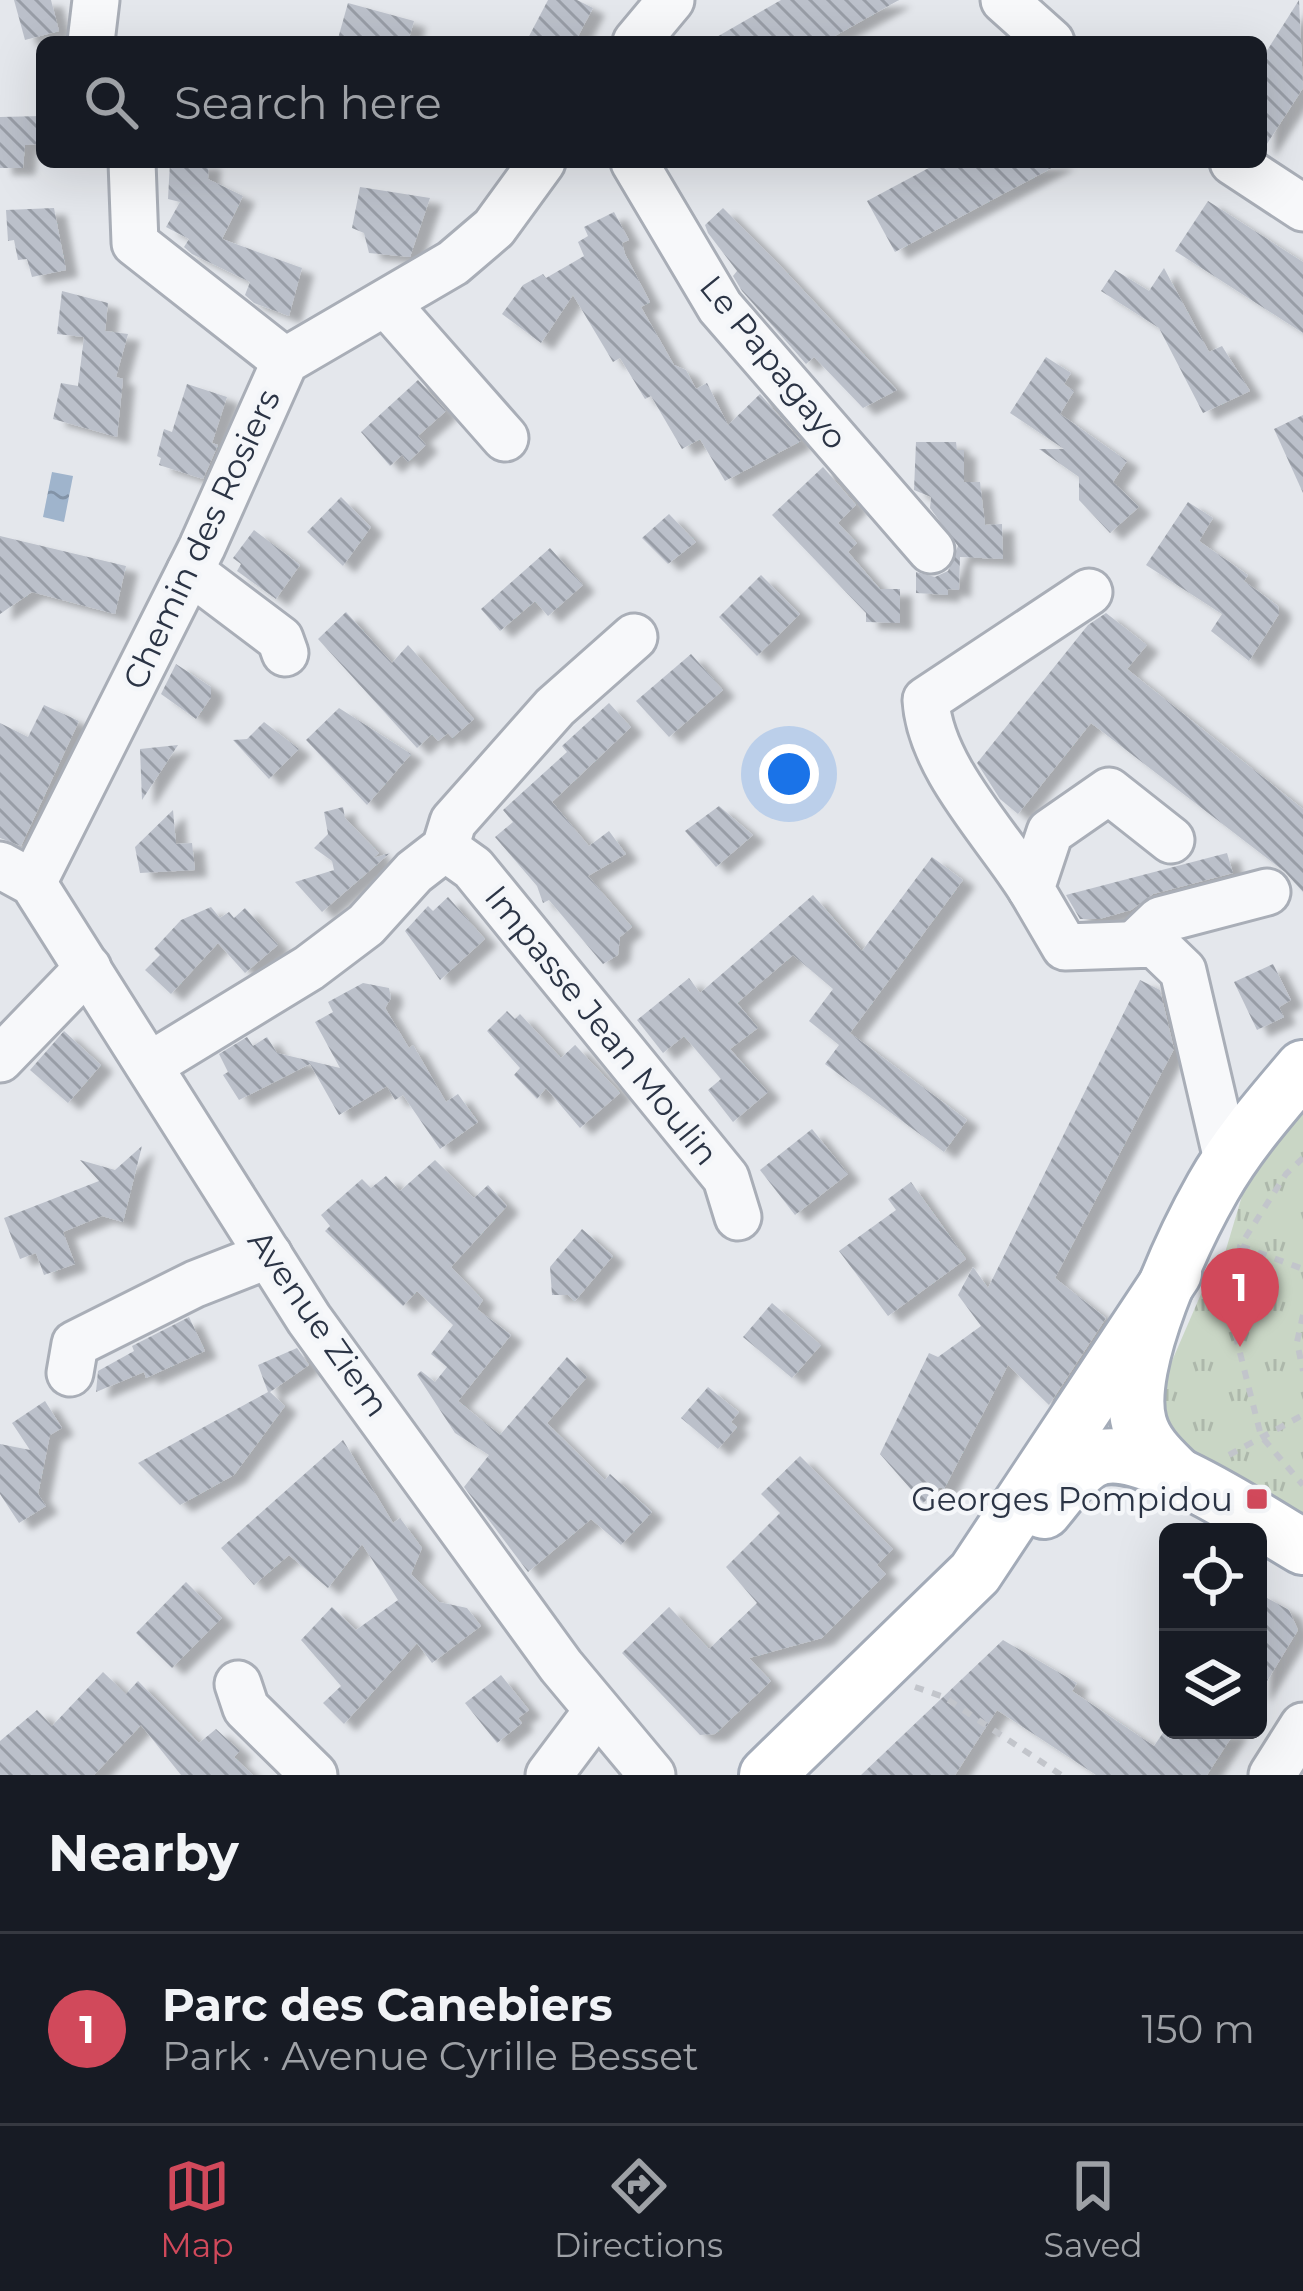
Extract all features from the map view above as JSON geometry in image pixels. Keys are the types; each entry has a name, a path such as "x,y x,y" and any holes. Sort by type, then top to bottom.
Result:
{"main road":[{"path":"975,1573 1174,1273 1228,1164 1303,1067"},
{"path":"1174,1273 1135,1395 1139,1425 1151,1449 1194,1470 1303,1547"},
{"path":"767,1775 1035,1521 1087,1463 1117,1455 1194,1470"}],"street":[{"path":"92,36 96,0"},
{"path":"641,36 671,0"},
{"path":"1004,0 1044,36"},
{"path":"132,168 135,243 285,361"},
{"name":"Chemin des Rosiers","path":"17,874 190,572 285,361 454,263 494,228 538,168"},
{"name":"Le Papagayo","path":"638,168 720,307 931,550"},
{"path":"1242,168 1303,208"},
{"path":"386,303 505,438"},
{"path":"190,572 280,639 285,653"},
{"path":"1089,592 926,700 927,724 1065,947 1155,944 1183,971 1228,1164"},
{"path":"150,1065 309,968 365,925 413,872 445,848 453,822 555,707 634,637"},
{"path":"1031,889 1050,832 1109,791 1171,840"},
{"name":"Impasse Jean Moulin","path":"445,848 473,868 727,1178 738,1217"},
{"name":"Avenue Ziem","path":"17,874 88,968 309,1319 597,1711 652,1775"},
{"path":"1138,942 1160,920 1268,892"},
{"path":"0,1059 88,968"},
{"path":"70,1373 75,1344 195,1284 268,1256"},
{"path":"238,1684 246,1708 314,1775"},
{"path":"549,1775 597,1711"},
{"path":"1272,1775 1303,1726"}],"path":[{"path":"1303,1158 1286,1174 1240,1246 1237,1341 1261,1436 1303,1485"},
{"path":"1240,1246 1303,1269"},
{"path":"1303,1315 1297,1342 1303,1371"},
{"path":"1194,1470 1303,1415"},
{"path":"886,1662 905,1683 944,1697 1060,1775"}],"green space":[{"path":"1303,1099 1303,1517 1185,1468 1155,1400 1201,1294 1224,1256 1248,1176"}],"water":[{"path":"52,472 73,476 64,522 43,517"}],"building":[{"path":"14,0 51,0 59,31 25,40"},
{"path":"548,0 577,0 593,8 578,36 529,36"},
{"path":"781,0 899,0 835,36 718,36"},
{"path":"1299,0 1303,88 1267,144 1267,51"},
{"path":"348,3 414,21 410,36 339,36"},
{"path":"36,116 36,144 25,145 23,168 0,168 0,117"},
{"path":"170,168 209,168 208,179 243,196 222,239 302,268 289,316 254,303 245,295 250,282 184,247 189,239 166,227 180,202 168,199"},
{"path":"929,168 1052,168 895,252 867,201"},
{"path":"360,187 430,198 410,257 369,253 364,233 352,228"},
{"path":"1208,201 1303,262 1303,333 1175,251"},
{"path":"54,208 66,270 32,277 27,259 18,260 14,240 8,241 6,210"},
{"path":"723,208 897,390 863,408 814,357 806,364 742,291 733,276 737,271 708,233 705,225"},
{"path":"614,212 629,240 622,243 625,254 650,302 641,307 674,365 686,370 696,389 707,383 728,425 760,394 801,441 725,481 700,439 682,449 651,396 645,399 620,358 613,362 573,295 541,343 502,314 523,285 584,256 578,242 588,236 584,227"},
{"path":"1164,268 1209,352 1222,346 1250,391 1203,413 1159,328 1101,291 1115,270 1149,291"},
{"path":"62,291 108,303 105,331 128,334 116,377 123,379 117,437 53,419 61,383 78,386 84,337 57,334"},
{"path":"1046,357 1071,373 1064,384 1074,391 1060,414 1127,461 1113,482 1139,507 1110,533 1079,500 1079,477 1039,449 1064,449 1010,413"},
{"path":"418,380 446,411 418,436 426,445 408,462 402,455 390,466 361,432"},
{"path":"187,384 227,397 212,443 218,445 203,479 159,465 157,456 164,429 172,432"},
{"path":"1303,415 1303,493 1274,429"},
{"path":"916,442 956,442 957,450 964,450 964,482 980,482 985,525 1002,524 1003,559 960,557 959,590 948,589 948,595 916,593 916,572 935,577 948,571 958,546 930,508 931,497 914,490"},
{"path":"823,467 856,505 838,523 857,543 848,552 880,589 900,589 900,623 866,622 866,613 772,515"},
{"path":"341,497 371,527 343,566 307,532"},
{"path":"1188,502 1213,518 1199,541 1248,575 1244,581 1278,606 1279,614 1249,661 1211,631 1222,614 1146,565"},
{"path":"669,514 696,542 668,564 642,538"},
{"path":"254,530 300,565 276,599 237,571 241,564 233,558"},
{"path":"0,536 126,566 115,614 32,592 0,614"},
{"path":"550,548 583,585 548,616 535,601 500,631 481,609"},
{"path":"761,575 800,614 757,656 719,617"},
{"path":"346,612 392,663 408,645 474,719 452,738 448,733 438,741 432,734 417,748 318,639"},
{"path":"1106,613 1147,645 1127,669 1303,809 1303,892 1285,872 1091,723 1018,814 1000,799 977,763 1088,625"},
{"path":"691,654 723,690 669,737 636,701"},
{"path":"176,664 211,687 211,697 196,719 161,694"},
{"path":"609,703 631,727 552,802 589,846 609,831 626,854 588,876 632,927 620,937 618,955 603,964 549,900 543,903 537,886 495,837 513,822 503,810 567,752 562,746"},
{"path":"44,705 79,721 21,846 0,838 0,723 28,737"},
{"path":"339,708 411,754 367,805 306,740"},
{"path":"264,722 299,749 269,779 233,740 247,739"},
{"path":"178,745 142,800 140,749"},
{"path":"719,806 753,835 716,867 685,831"},
{"path":"343,807 345,818 379,853 373,858 390,853 322,912 295,882 334,870 332,861 314,848 328,834 324,812"},
{"path":"173,810 176,844 192,843 195,870 140,873 135,847"},
{"path":"1227,853 1233,873 1153,894 1131,910 1099,919 1080,919 1066,895"},
{"path":"932,857 963,880 850,1033 967,1120 944,1152 825,1064 839,1045 809,1021 833,989 793,955 737,1003 758,1028 730,1049 768,1092 733,1122 708,1090 721,1079 684,1036 663,1053 637,1020 689,978 700,993 813,895 862,951"},
{"path":"448,897 485,939 440,980 405,931 428,906 433,911"},
{"path":"211,907 220,918 229,912 234,918 245,908 278,945 245,973 218,943 171,994 145,970 160,955 154,949 181,920"},
{"path":"1273,964 1291,1000 1279,1007 1284,1017 1257,1030 1234,982"},
{"path":"1140,980 1160,990 1174,1049 1055,1278 1106,1318 1049,1405 1008,1365 944,1489 940,1487 923,1503 880,1454 929,1353 938,1357 981,1326 958,1295 973,1267 988,1288"},
{"path":"363,983 389,988 391,998 385,1008 409,1048 413,1045 446,1102 458,1094 478,1122 440,1149 403,1095 395,1100 387,1086 339,1115 310,1064 239,1100 223,1075 228,1072 219,1054 247,1037 253,1046 267,1037 277,1053 340,1068 315,1022 333,1012 328,1002"},
{"path":"507,1011 515,1019 520,1014 561,1058 575,1045 620,1093 580,1128 546,1088 537,1099 514,1075 520,1068 487,1031"},
{"path":"64,1031 101,1065 68,1103 30,1070"},
{"path":"812,1129 848,1174 795,1215 760,1170"},
{"path":"142,1146 123,1222 102,1216 63,1232 75,1264 44,1275 36,1253 20,1259 4,1218 99,1181 80,1160 115,1170"},
{"path":"435,1160 474,1198 488,1185 507,1206 451,1267 483,1300 477,1309 511,1335 458,1401 500,1435 567,1357 587,1377 547,1423 605,1480 610,1474 652,1512 621,1545 591,1519 528,1572 464,1487 489,1455 455,1433 417,1375 421,1371 435,1382 447,1367 431,1354 453,1325 417,1291 403,1306 325,1231 330,1226 321,1215 362,1179 371,1188 386,1176 400,1191"},
{"path":"911,1182 966,1259 888,1316 839,1251 896,1210 888,1199"},
{"path":"582,1229 613,1256 575,1301 568,1295 552,1295 550,1267"},
{"path":"772,1303 821,1345 792,1378 743,1337"},
{"path":"189,1317 205,1351 146,1378 144,1372 96,1392 98,1371 134,1351 132,1346"},
{"path":"297,1348 309,1365 270,1392 285,1406 234,1475 180,1505 138,1463 268,1392 258,1365"},
{"path":"708,1387 739,1412 731,1422 737,1427 718,1449 681,1418"},
{"path":"45,1401 62,1428 50,1435 38,1494 46,1506 19,1523 0,1494 0,1444 30,1450 12,1423"},
{"path":"343,1440 393,1523 400,1518 422,1548 411,1574 439,1602 467,1608 481,1626 432,1663 417,1643 344,1724 323,1703 341,1686 301,1640 332,1607 356,1630 398,1600 362,1544 328,1588 289,1555 254,1585 221,1548"},
{"path":"800,1456 893,1549 877,1565 886,1574 822,1638 749,1658 771,1681 715,1734 700,1735 622,1653 669,1607 709,1649 757,1603 726,1567 780,1513 761,1494"},
{"path":"186,1582 222,1618 172,1668 136,1633"},
{"path":"1267,1598 1289,1610 1298,1630 1267,1681"},
{"path":"1003,1640 1077,1683 1072,1691 1154,1746 1159,1739 1230,1739 1207,1775 1096,1775 997,1710 955,1775 861,1775"},
{"path":"103,1672 126,1694 138,1681 199,1743 216,1729 240,1751 234,1757 253,1775 181,1775 141,1725 94,1775 0,1775 0,1741 37,1710 52,1726"},
{"path":"501,1675 529,1710 518,1718 522,1723 497,1743 465,1703"}],"place":[{"name":"Parc des Canebiers","path":"1240,1347"},
{"name":"Georges Pompidou","path":"1257,1499"}]}
